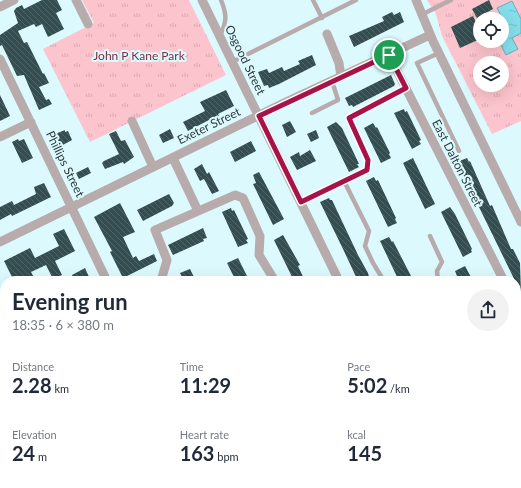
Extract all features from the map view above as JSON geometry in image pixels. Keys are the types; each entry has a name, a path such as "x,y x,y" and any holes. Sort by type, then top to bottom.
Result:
{"street":[{"path":"0,7 14,0"},
{"path":"76,0 88,24"},
{"name":"Osgood Street","path":"202,0 337,276"},
{"path":"416,0 423,14 438,54 521,222"},
{"path":"327,34 339,62 341,77"},
{"name":"Exeter Street","path":"0,242 153,167 430,35"},
{"name":"East Dalton Street","path":"389,55 501,276"},
{"name":"Phillips Street","path":"0,59 32,122 105,276"},
{"path":"0,137 32,122"},
{"path":"132,122 153,167"},
{"path":"173,158 198,210"},
{"path":"162,276 167,260 155,230 234,195 243,198 260,236 259,255 272,276"}],"lane":[{"path":"220,36 226,24 227,17 221,0"},
{"path":"313,0 322,18"},
{"path":"232,62 356,0"},
{"path":"423,14 452,0"},
{"path":"438,54 417,63 459,151"},
{"path":"312,113 338,100 332,81"},
{"path":"301,202 367,170 368,160 349,118 406,88"},
{"path":"344,181 369,231 365,246 381,276"},
{"path":"430,236 442,262 437,271 438,276"}],"green space":[{"name":"John P Kane Park","path":"82,0 189,0 226,75 90,142 43,49 94,23"},
{"path":"427,0 521,0 521,121 492,134 442,36 436,14"}],"water":[{"path":"512,1 521,19 521,33 512,38 518,49 506,55 502,48 509,48 509,12 499,12 497,8"}],"building":[{"path":"42,0 57,0 62,10 56,13 64,29 48,37 42,24 36,27 34,24 18,31 24,43 27,42 49,83 39,87 46,100 49,99 52,104 39,110 24,75 17,76 2,45 0,46 0,35 18,23 14,11 16,8 22,5 24,9"},
{"path":"489,0 493,9 488,12 474,12 472,9"},
{"path":"392,12 394,15 400,12 404,22 354,47 349,36 384,21 382,17"},
{"path":"473,16 473,42 460,48 451,27"},
{"path":"312,55 316,65 279,84 269,88 268,85 264,86 258,72 267,69 269,73 282,67 284,71 300,64 298,61"},
{"path":"391,75 395,84 394,86 353,107 352,105 349,106 345,98"},
{"path":"226,90 234,106 218,114 220,118 211,122 209,120 188,131 183,122 205,111 200,102"},
{"path":"0,95 10,116 0,121"},
{"path":"404,109 405,112 407,111 421,140 419,141 421,144 412,149 394,113"},
{"path":"290,121 296,132 287,137 282,125"},
{"path":"336,122 342,128 359,164 357,164 359,167 349,172 327,127"},
{"path":"373,123 376,128 377,127 391,158 381,163 364,128"},
{"path":"170,129 174,138 163,143 159,135"},
{"path":"65,130 65,132 68,131 72,140 61,146 55,134"},
{"path":"316,130 319,138 311,142 307,134"},
{"path":"116,131 121,141 125,140 134,157 124,164 123,162 105,169 102,163 119,154 109,134"},
{"path":"18,139 19,141 24,139 33,158 22,163 12,142"},
{"path":"251,141 256,151 235,162 230,152"},
{"path":"310,150 316,161 297,170 290,157 299,152 300,156"},
{"path":"413,158 435,204 425,209 403,163"},
{"path":"467,158 469,162 470,161 490,206 492,205 511,249 513,249 520,263 520,276 513,276 457,162"},
{"path":"202,164 207,174 209,172 219,191 212,194 204,179 200,181 194,169"},
{"path":"88,167 91,173 79,179 76,173"},
{"path":"259,172 284,219 273,225 253,184 256,183 253,175"},
{"path":"374,177 376,181 378,180 396,218 397,223 388,227 366,181"},
{"path":"44,183 51,197 12,216 11,214 0,220 0,207 12,201 14,205 36,194 34,187"},
{"path":"169,194 174,203 172,206 143,221 137,210"},
{"path":"329,198 332,200 369,276 356,276 320,202"},
{"path":"120,203 135,232 123,237 133,258 136,256 139,261 154,254 157,261 127,276 122,276 110,252 112,251 94,217"},
{"path":"450,207 472,249 472,252 463,257 441,212"},
{"path":"231,208 232,211 234,210 248,239 246,240 248,243 238,247 222,212"},
{"path":"203,228 207,238 203,239 204,241 173,255 168,245"},
{"path":"64,229 75,251 55,261 62,275 52,276 46,265 31,272 33,276 12,276 4,261 30,248 35,258 59,246 53,234"},
{"path":"283,235 300,265 298,266 303,276 292,276 274,240"},
{"path":"389,237 392,242 393,241 411,276 397,276 380,241"},
{"path":"238,258 247,276 234,276 227,263"},
{"path":"465,266 470,276 457,276 455,271"},
{"path":"85,268 89,276 72,276"},
{"path":"190,269 194,276 182,276 180,273"}],"route":[{"path":"389,55 406,88 349,118 368,160 367,170 301,202 259,116 286,102 389,55"}]}
